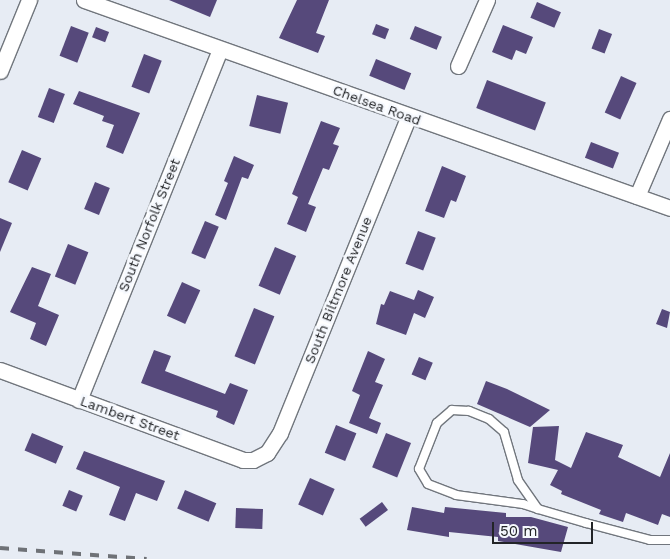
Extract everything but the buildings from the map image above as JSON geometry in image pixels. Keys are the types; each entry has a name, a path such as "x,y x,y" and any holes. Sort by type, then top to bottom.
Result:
{"street":[{"path":"0,71 29,0"},
{"name":"Chelsea Road","path":"84,0 408,117 670,208"},
{"path":"458,66 487,0"},
{"name":"South Norfolk Street","path":"79,400 220,50"},
{"name":"South Biltmore Avenue","path":"260,458 272,449 280,433 408,117"},
{"path":"637,196 670,119"},
{"name":"Lambert Street","path":"0,370 243,460 260,458"}],"lane":[{"path":"538,509 518,480 504,432 489,419 469,411 452,410 437,423 420,470 428,484 456,494 538,509 650,540 670,540"}],"railway":[{"path":"0,548 147,559"}]}
